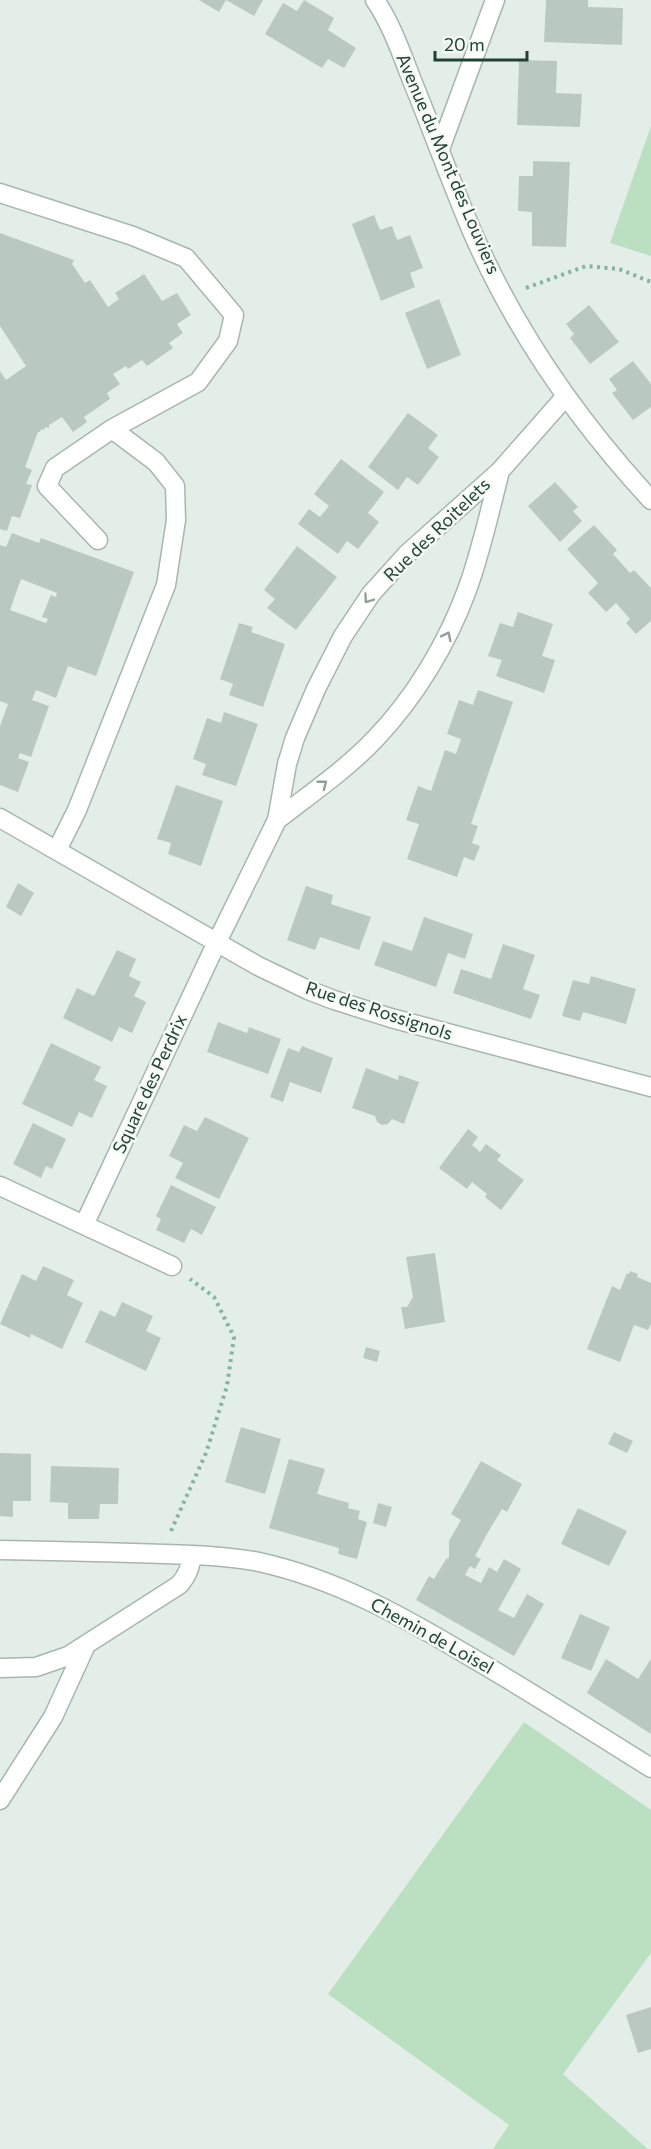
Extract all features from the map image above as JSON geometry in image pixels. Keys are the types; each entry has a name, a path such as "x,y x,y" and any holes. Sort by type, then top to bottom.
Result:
{"street":[{"name":"Avenue du Mont des Louviers","path":"375,0 393,32 474,235 504,296 544,363 567,396 606,448 651,500"},
{"path":"440,149 495,0"},
{"path":"0,193 133,236 186,258 234,315 228,341 198,382 112,429 55,468 47,486 98,540"},
{"name":"Rue des Roitelets","path":"217,942 277,820 287,764 295,738 316,689 343,636 371,594 407,554 500,471 567,396"},
{"path":"57,850 77,810 166,585 176,520 175,486 156,462 112,429"},
{"name":"Rue des Roitelets","path":"277,820 377,738 409,698 425,673 454,621 468,589 500,471"},
{"name":"Rue des Rossignols","path":"0,818 284,979 334,1000 391,1018 651,1087"},
{"name":"Square des Perdrix","path":"84,1225 217,942"},
{"path":"0,1186 172,1266"},
{"name":"Chemin de Loisel","path":"0,1550 192,1555 258,1562 311,1577 356,1593 406,1619 651,1768"},
{"path":"0,1668 36,1667 54,1662 86,1645 179,1585 186,1577 192,1555"},
{"path":"0,1800 53,1717 86,1645"}],"path":[{"path":"504,296 586,266 619,269 651,282"},
{"path":"161,1554 206,1453 227,1386 234,1337 214,1297 172,1266"}],"green space":[{"path":"651,126 651,256 610,243"},
{"path":"524,1722 651,1810 651,1953 563,2074 648,2149 493,2149 509,2125 328,1994"}],"building":[{"path":"199,0 226,0 219,12"},
{"path":"226,0 263,0 254,16"},
{"path":"304,0 334,18 328,30 356,48 344,68 328,59 322,68 265,34 283,3 297,11"},
{"path":"546,0 588,0 588,7 623,8 622,45 544,42"},
{"path":"519,60 557,61 556,93 582,94 580,127 517,125"},
{"path":"533,161 570,162 566,247 532,246 532,212 518,211 519,176 533,176"},
{"path":"374,215 380,230 392,226 397,240 410,235 423,268 410,273 415,287 381,301 352,224"},
{"path":"0,233 74,260 72,264 85,283 90,280 108,307 119,299 115,293 144,274 162,301 177,293 191,315 177,324 183,333 169,343 173,348 147,366 142,360 128,369 126,366 113,374 120,384 107,393 110,399 84,417 87,422 73,432 62,417 49,425 49,428 45,427 44,430 41,429 38,432 25,467 32,470 26,484 32,485 20,518 12,516 7,531 0,529 0,371 6,380 26,366 0,326"},
{"path":"439,299 461,355 427,369 405,313"},
{"path":"589,305 619,342 590,364 570,338 574,334 566,324"},
{"path":"633,361 651,384 651,407 633,420 612,393 617,390 609,379"},
{"path":"408,413 438,435 428,448 439,457 418,485 407,477 398,490 368,467"},
{"path":"341,459 384,492 368,513 379,522 358,549 347,541 338,554 298,524 309,509 320,517 329,506 314,494"},
{"path":"555,482 578,507 573,511 582,521 560,542 528,506"},
{"path":"594,525 617,550 613,554 630,573 634,570 651,588 651,621 636,634 626,623 630,619 616,603 606,612 588,593 598,583 567,549"},
{"path":"12,533 39,543 41,538 134,572 96,676 68,666 56,698 36,690 32,700 49,706 31,757 20,753 18,758 29,762 18,792 0,785 0,726 8,704 0,701 0,545 6,547","holes":["21,579 57,593 56,597 51,595 42,617 48,619 46,623 10,610"]},
{"path":"297,546 337,577 296,630 267,608 275,599 264,590"},
{"path":"518,612 553,624 542,656 555,660 544,693 496,676 502,660 488,656 500,623 513,627"},
{"path":"239,623 253,627 251,632 285,644 263,707 229,695 233,684 220,679"},
{"path":"478,690 513,702 471,824 478,826 472,843 480,846 474,861 464,857 457,877 407,859 419,824 406,820 418,786 431,791 445,750 456,754 461,739 447,734 459,700 473,705"},
{"path":"224,712 258,724 236,786 202,775 206,764 193,759 207,718 221,723"},
{"path":"176,785 223,801 201,866 168,854 171,843 157,839"},
{"path":"18,883 34,893 21,916 6,907"},
{"path":"306,886 333,895 331,904 371,917 359,950 320,937 315,950 287,940"},
{"path":"424,917 473,934 465,959 448,953 436,987 374,965 383,941 412,951"},
{"path":"503,944 535,955 523,989 540,995 531,1019 453,993 461,969 491,979"},
{"path":"117,950 136,959 129,976 141,982 134,996 146,1002 132,1033 119,1027 112,1042 63,1018 77,988 94,996"},
{"path":"591,976 636,989 626,1024 583,1012 580,1021 562,1016 573,980 589,984"},
{"path":"218,1022 247,1033 249,1027 281,1039 268,1074 207,1052"},
{"path":"51,1043 101,1067 94,1080 107,1086 92,1118 79,1112 72,1127 22,1104"},
{"path":"302,1046 333,1058 321,1093 290,1082 283,1102 270,1097 288,1048 299,1052"},
{"path":"366,1068 398,1080 399,1075 419,1082 404,1124 392,1119 388,1124 382,1125 377,1122 375,1116 352,1108"},
{"path":"205,1117 249,1138 219,1199 175,1178 183,1163 169,1156 184,1125 197,1131"},
{"path":"33,1123 66,1139 52,1169 46,1166 41,1178 13,1164"},
{"path":"468,1129 478,1137 472,1145 480,1152 486,1144 501,1155 497,1160 524,1180 501,1210 472,1182 467,1189 439,1168"},
{"path":"171,1185 216,1207 202,1235 191,1229 184,1243 156,1230 161,1219 156,1216"},
{"path":"435,1253 445,1322 405,1329 401,1307 407,1307 413,1297 406,1257"},
{"path":"43,1266 74,1280 67,1295 83,1303 62,1349 31,1334 30,1338 0,1324 22,1274 36,1281"},
{"path":"630,1271 651,1283 651,1324 648,1330 634,1325 620,1362 587,1349 612,1286 620,1290"},
{"path":"122,1302 153,1316 146,1331 161,1338 146,1371 85,1342 100,1310 115,1317"},
{"path":"366,1347 380,1351 377,1362 363,1358"},
{"path":"241,1427 281,1439 265,1494 225,1482"},
{"path":"614,1432 633,1441 627,1453 608,1444"},
{"path":"0,1453 31,1454 31,1501 13,1501 13,1517 0,1516"},
{"path":"289,1459 325,1469 317,1494 349,1503 348,1508 360,1511 358,1519 367,1522 357,1559 338,1554 339,1548 269,1528"},
{"path":"481,1461 522,1484 507,1512 502,1509 487,1534 475,1556 481,1559 475,1569 470,1566 465,1575 481,1583 489,1567 497,1572 504,1559 521,1569 498,1610 514,1618 527,1594 544,1604 514,1656 416,1600 429,1576 434,1579 446,1559 449,1558 449,1541 461,1520 451,1514"},
{"path":"51,1466 119,1468 118,1504 100,1504 99,1519 68,1519 68,1503 50,1502"},
{"path":"378,1503 392,1507 386,1527 373,1523"},
{"path":"578,1508 627,1531 609,1566 561,1544"},
{"path":"580,1614 610,1627 591,1671 561,1658"},
{"path":"606,1659 638,1679 651,1659 651,1734 587,1693"},
{"path":"651,2007 651,2049 638,2053 626,2015"}]}
